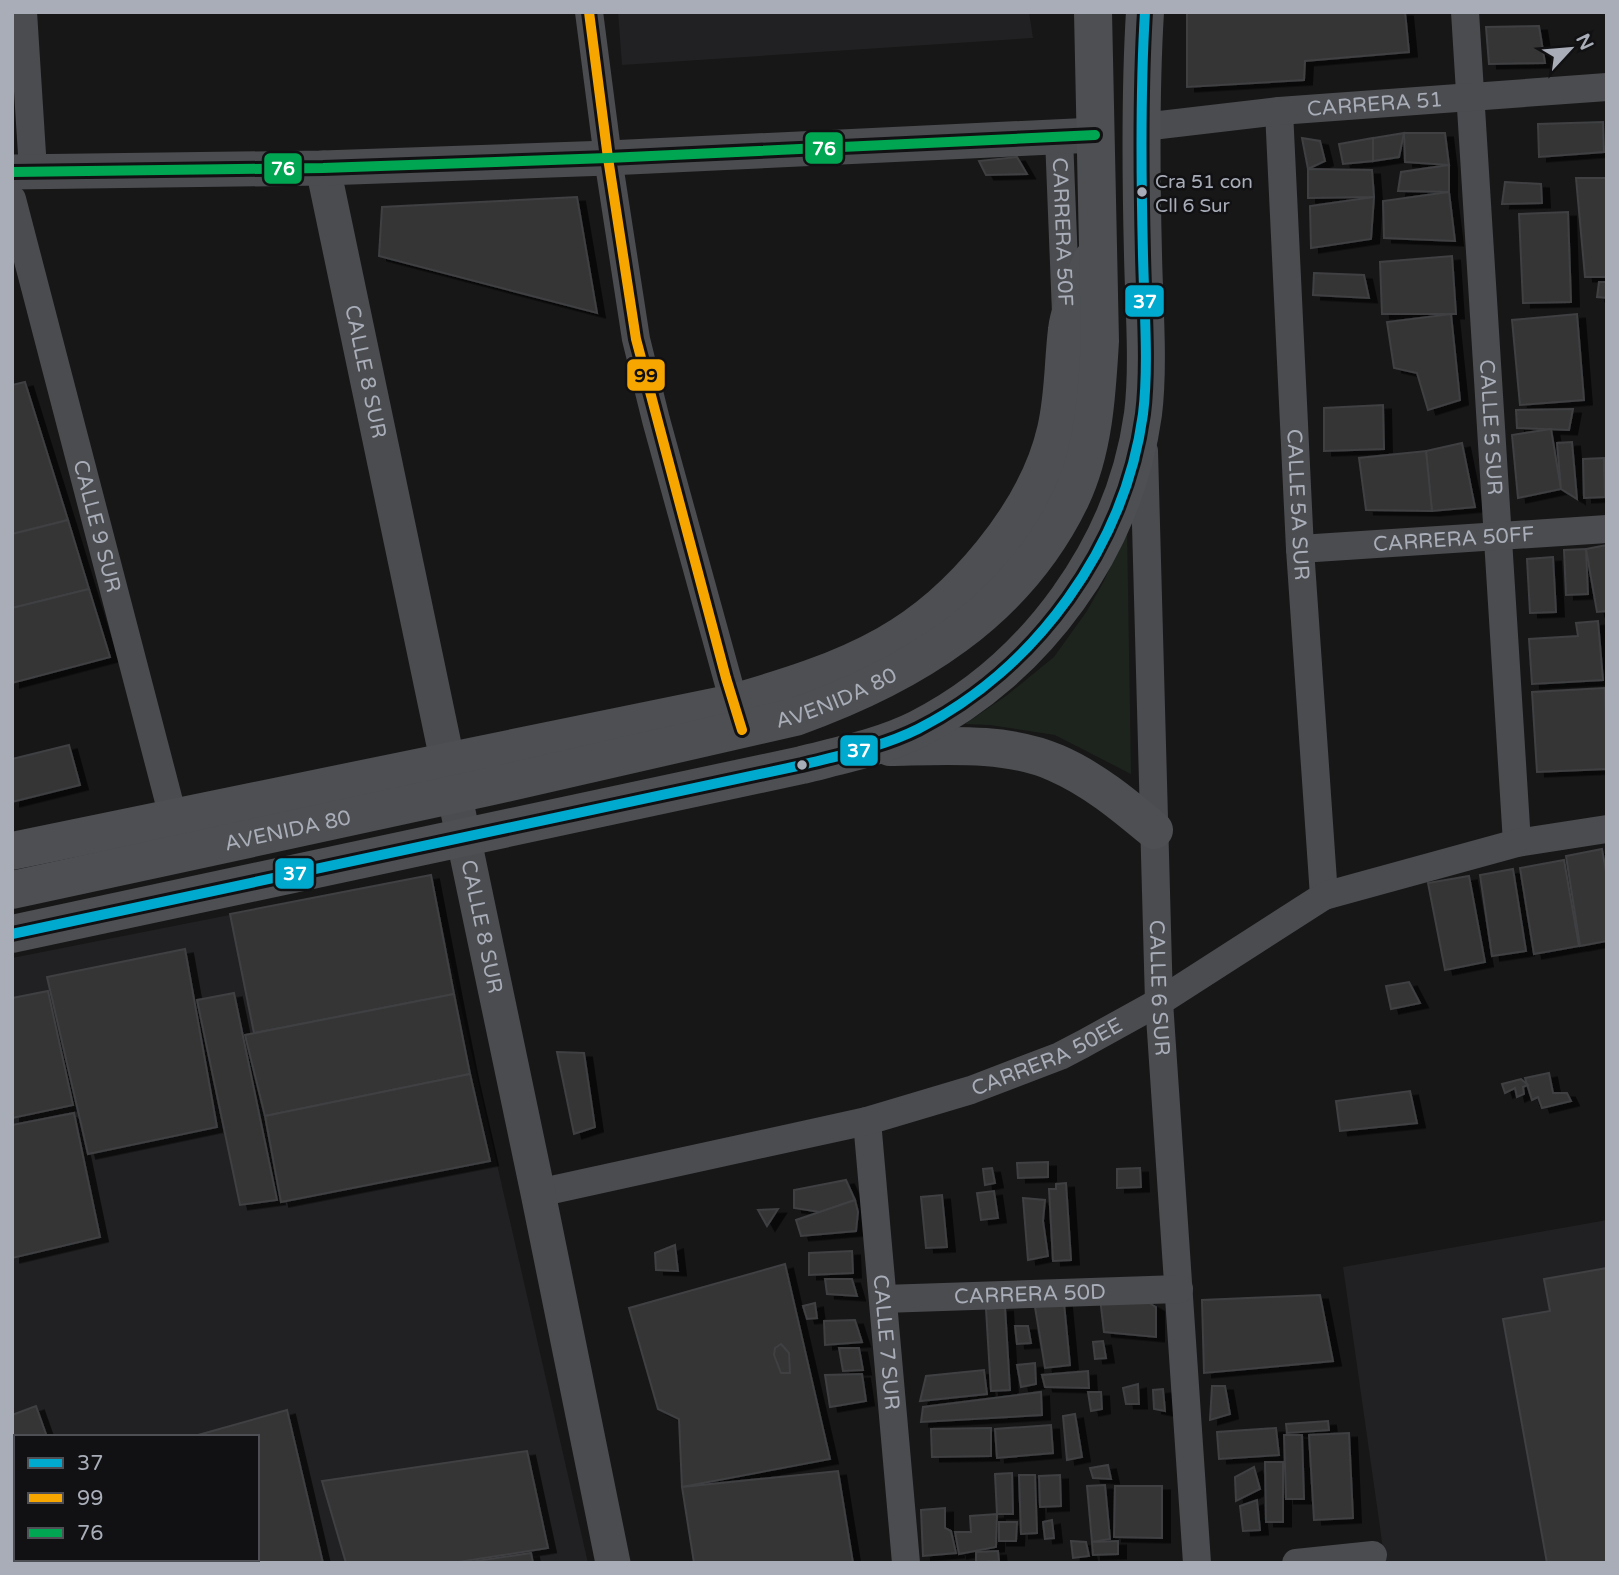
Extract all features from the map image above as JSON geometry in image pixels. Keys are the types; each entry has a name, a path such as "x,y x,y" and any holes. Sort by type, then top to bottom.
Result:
{"main road":[{"name":"AVENIDA 80","path":"12,851 178,835 737,717 795,717 844,700 906,669 969,625 1016,583 1046,541 1072,496 1086,452 1096,395 1100,341 1099,242 1077,137 1093,12"},
{"path":"12,934 802,765 870,747 915,730 956,708 1006,670 1042,632 1078,586 1112,522 1133,462 1143,413 1145,344 1141,193 1145,12"},
{"name":"AVENIDA 80","path":"737,717 887,645 936,610 971,576 1007,533 1038,482 1056,431 1064,381 1067,327 1099,242"},
{"path":"870,747 951,746 1014,751 1055,762 1100,787 1154,830"},
{"name":"AVENIDA 80","path":"12,890 178,835"}],"street":[{"path":"23,12 22,171 323,168 1077,137"},
{"path":"590,12 608,158 636,339 737,717"},
{"name":"CALLE 5 SUR","path":"1465,12 1517,844"},
{"name":"CARRERA 51","path":"1143,127 1279,111 1607,87"},
{"name":"CALLE 5A SUR","path":"1279,111 1300,549 1324,896"},
{"name":"CARRERA 50F","path":"1067,327 1077,137"},
{"name":"CALLE 8 SUR","path":"323,168 613,1563"},
{"name":"CALLE 9 SUR","path":"12,199 178,835"},
{"name":"CALLE 6 SUR","path":"1143,413 1159,1002 1197,1563"},
{"name":"CARRERA 50FF","path":"1300,549 1607,529"},
{"name":"CARRERA 50EE","path":"538,1193 867,1121 971,1090 1049,1061 1159,1002 1324,896 1517,844 1607,829"},
{"name":"CALLE 7 SUR","path":"867,1121 906,1563"},
{"name":"CARRERA 50D","path":"883,1299 1178,1289"},
{"path":"1296,1563 1373,1555"}],"shaded area":[{"path":"618,12 1029,12 1033,38 622,65"},
{"path":"1127,528 1131,774 1055,735 965,724 1006,696 1054,657 1087,611 1104,581"},
{"path":"431,875 588,1563 12,1563 12,958"},
{"path":"1607,1220 1607,1563 1385,1563 1343,1267"}],"building":[{"path":"1187,12 1405,12 1409,52 1305,61 1304,80 1187,87"},
{"path":"1539,26 1545,63 1489,64 1486,27"},
{"path":"1603,122 1604,152 1539,157 1538,124"},
{"path":"1404,133 1445,133 1449,165 1405,162"},
{"path":"1404,133 1399,157 1373,161 1373,138"},
{"path":"1302,138 1320,141 1325,161 1308,169"},
{"path":"1373,138 1373,161 1343,164 1339,144"},
{"path":"1017,157 1027,174 986,175 979,161"},
{"path":"1449,165 1449,192 1398,191 1401,172"},
{"path":"1308,169 1372,170 1374,197 1308,198"},
{"path":"1576,178 1607,178 1607,277 1585,277"},
{"path":"1505,182 1541,184 1542,203 1502,204"},
{"path":"1449,192 1455,241 1384,238 1383,201"},
{"path":"577,197 597,313 379,256 382,207"},
{"path":"1374,197 1371,239 1311,248 1310,206"},
{"path":"1568,212 1571,302 1523,303 1519,214"},
{"path":"1452,256 1456,314 1382,314 1380,262"},
{"path":"1314,273 1364,275 1369,298 1313,295"},
{"path":"1599,282 1607,282 1607,298 1597,297"},
{"path":"1451,314 1460,400 1428,410 1417,373 1394,368 1387,322"},
{"path":"1577,314 1584,400 1520,405 1512,320"},
{"path":"25,382 68,520 12,534 12,385"},
{"path":"1383,405 1384,449 1324,451 1324,408"},
{"path":"1573,409 1569,430 1517,428 1516,410"},
{"path":"1551,429 1561,489 1518,498 1512,435"},
{"path":"1572,442 1577,499 1561,489 1557,443"},
{"path":"1462,443 1475,507 1432,511 1426,451"},
{"path":"1426,451 1432,511 1366,510 1359,458"},
{"path":"1604,458 1605,497 1584,498 1583,459"},
{"path":"68,520 89,589 12,608 12,534"},
{"path":"1607,545 1607,611 1597,612 1586,549"},
{"path":"1586,549 1588,594 1566,595 1564,550"},
{"path":"1553,557 1556,612 1530,613 1527,559"},
{"path":"89,589 110,657 12,683 12,608"},
{"path":"1598,621 1603,680 1532,684 1529,639 1578,636 1576,623"},
{"path":"1605,688 1607,769 1537,772 1532,692"},
{"path":"69,745 80,785 12,802 12,759"},
{"path":"1602,849 1607,877 1607,941 1580,946 1566,856"},
{"path":"1564,860 1579,946 1534,954 1520,868"},
{"path":"1513,869 1526,951 1492,956 1480,875"},
{"path":"431,875 454,994 254,1033 230,914"},
{"path":"1469,876 1485,962 1445,970 1428,883"},
{"path":"185,949 217,1127 88,1154 47,977"},
{"path":"1409,982 1420,1003 1391,1009 1386,986"},
{"path":"48,991 73,1105 12,1118 12,998"},
{"path":"234,993 277,1200 240,1205 197,1000"},
{"path":"454,994 470,1074 265,1116 245,1035"},
{"path":"557,1052 584,1053 595,1127 574,1134"},
{"path":"1549,1073 1553,1093 1567,1093 1571,1101 1542,1108 1538,1097 1532,1100 1525,1078"},
{"path":"470,1074 490,1161 281,1202 265,1116"},
{"path":"1521,1079 1528,1085 1523,1087 1524,1094 1517,1097 1515,1088 1505,1093 1502,1084"},
{"path":"1410,1091 1417,1123 1340,1131 1336,1101"},
{"path":"74,1113 100,1237 12,1258 12,1125"},
{"path":"1048,1162 1048,1177 1018,1178 1017,1163"},
{"path":"992,1168 995,1183 985,1185 983,1169"},
{"path":"1140,1168 1141,1187 1117,1188 1117,1169"},
{"path":"846,1180 855,1200 820,1212 794,1208 794,1190"},
{"path":"1066,1183 1071,1260 1053,1261 1049,1189 1056,1189 1056,1184"},
{"path":"994,1191 998,1218 981,1220 977,1193"},
{"path":"942,1195 947,1247 926,1248 921,1197"},
{"path":"1023,1198 1045,1200 1043,1221 1048,1256 1028,1260"},
{"path":"855,1200 858,1212 856,1231 801,1236 796,1220"},
{"path":"778,1209 767,1226 758,1210"},
{"path":"675,1245 678,1271 656,1270 655,1253"},
{"path":"852,1251 853,1273 809,1275 809,1253"},
{"path":"785,1264 830,1459 682,1487 679,1419 658,1409 629,1308"},
{"path":"1607,1268 1607,1563 1547,1563 1503,1319 1550,1311 1544,1279"},
{"path":"825,1279 852,1279 857,1296 827,1294"},
{"path":"1320,1295 1333,1361 1204,1373 1202,1300"},
{"path":"1100,1298 1140,1298 1156,1307 1156,1337 1104,1332"},
{"path":"815,1303 817,1318 807,1319 803,1306"},
{"path":"1064,1303 1070,1365 1045,1368 1035,1307"},
{"path":"1005,1307 1010,1390 991,1391 986,1309"},
{"path":"855,1320 862,1342 825,1345 824,1321"},
{"path":"1015,1326 1028,1326 1031,1343 1017,1344"},
{"path":"1103,1341 1106,1358 1095,1359 1093,1342"},
{"path":"781,1344 789,1353 790,1373 781,1373 774,1355 775,1348"},
{"path":"839,1348 859,1348 863,1370 843,1371"},
{"path":"1035,1363 1036,1384 1021,1387 1017,1365"},
{"path":"984,1370 987,1394 920,1401 926,1376"},
{"path":"1088,1371 1089,1388 1045,1387 1042,1375"},
{"path":"862,1374 866,1401 830,1407 825,1375"},
{"path":"1138,1384 1139,1404 1126,1404 1123,1388"},
{"path":"1212,1386 1225,1386 1230,1414 1210,1420"},
{"path":"1163,1389 1165,1411 1154,1409 1153,1390"},
{"path":"1041,1392 1042,1415 921,1422 923,1407"},
{"path":"1088,1392 1101,1392 1102,1409 1091,1411"},
{"path":"36,1406 46,1435 14,1435 12,1451 12,1415"},
{"path":"287,1410 323,1563 91,1563 259,1561 259,1435 198,1435"},
{"path":"1075,1414 1082,1457 1067,1460 1063,1416"},
{"path":"1328,1421 1329,1430 1287,1433 1286,1424"},
{"path":"1051,1425 1053,1453 997,1458 995,1429"},
{"path":"991,1428 991,1456 932,1457 931,1429"},
{"path":"1276,1428 1279,1455 1219,1459 1217,1432"},
{"path":"1349,1433 1353,1518 1314,1520 1309,1435"},
{"path":"1284,1435 1302,1435 1304,1499 1286,1499"},
{"path":"527,1451 548,1548 452,1563 346,1563 322,1481"},
{"path":"1265,1462 1283,1462 1283,1522 1266,1522"},
{"path":"1108,1465 1111,1479 1093,1478 1090,1468"},
{"path":"1254,1467 1260,1489 1236,1501 1235,1477"},
{"path":"838,1471 853,1563 694,1563 682,1487"},
{"path":"1012,1473 1013,1514 997,1514 995,1474"},
{"path":"14,1474 14,1542 12,1536"},
{"path":"1019,1475 1035,1475 1037,1533 1021,1534"},
{"path":"1060,1475 1061,1506 1040,1507 1039,1476"},
{"path":"1105,1485 1110,1539 1092,1542 1087,1486"},
{"path":"1115,1486 1162,1486 1162,1538 1114,1537"},
{"path":"1257,1500 1260,1530 1243,1531 1240,1506"},
{"path":"945,1508 945,1528 951,1531 956,1553 923,1556 921,1510"},
{"path":"997,1514 996,1547 959,1554 955,1532 971,1532 970,1516"},
{"path":"1052,1520 1054,1538 1045,1539 1043,1522"},
{"path":"999,1522 1017,1522 1016,1541 999,1541"},
{"path":"1071,1541 1086,1542 1089,1556 1073,1558"},
{"path":"1118,1541 1118,1554 1093,1555 1092,1542"},
{"path":"998,1551 999,1561 976,1562 976,1552"},
{"path":"531,1553 533,1563 463,1563"},
{"path":"20,1561 78,1563 21,1563"}],"transit line":[{"name":"99","path":"589,12 636,339 742,730"},
{"name":"37","path":"12,934 846,754 890,741 918,729 961,704 1000,673 1036,638 1068,598 1095,556 1117,510 1133,463 1143,414 1146,376 1141,134 1145,12"},
{"name":"76","path":"12,172 323,168 608,158 1095,135"}],"place":[{"name":"Cra 51 con Cll 6 Sur","path":"1142,192"}]}
